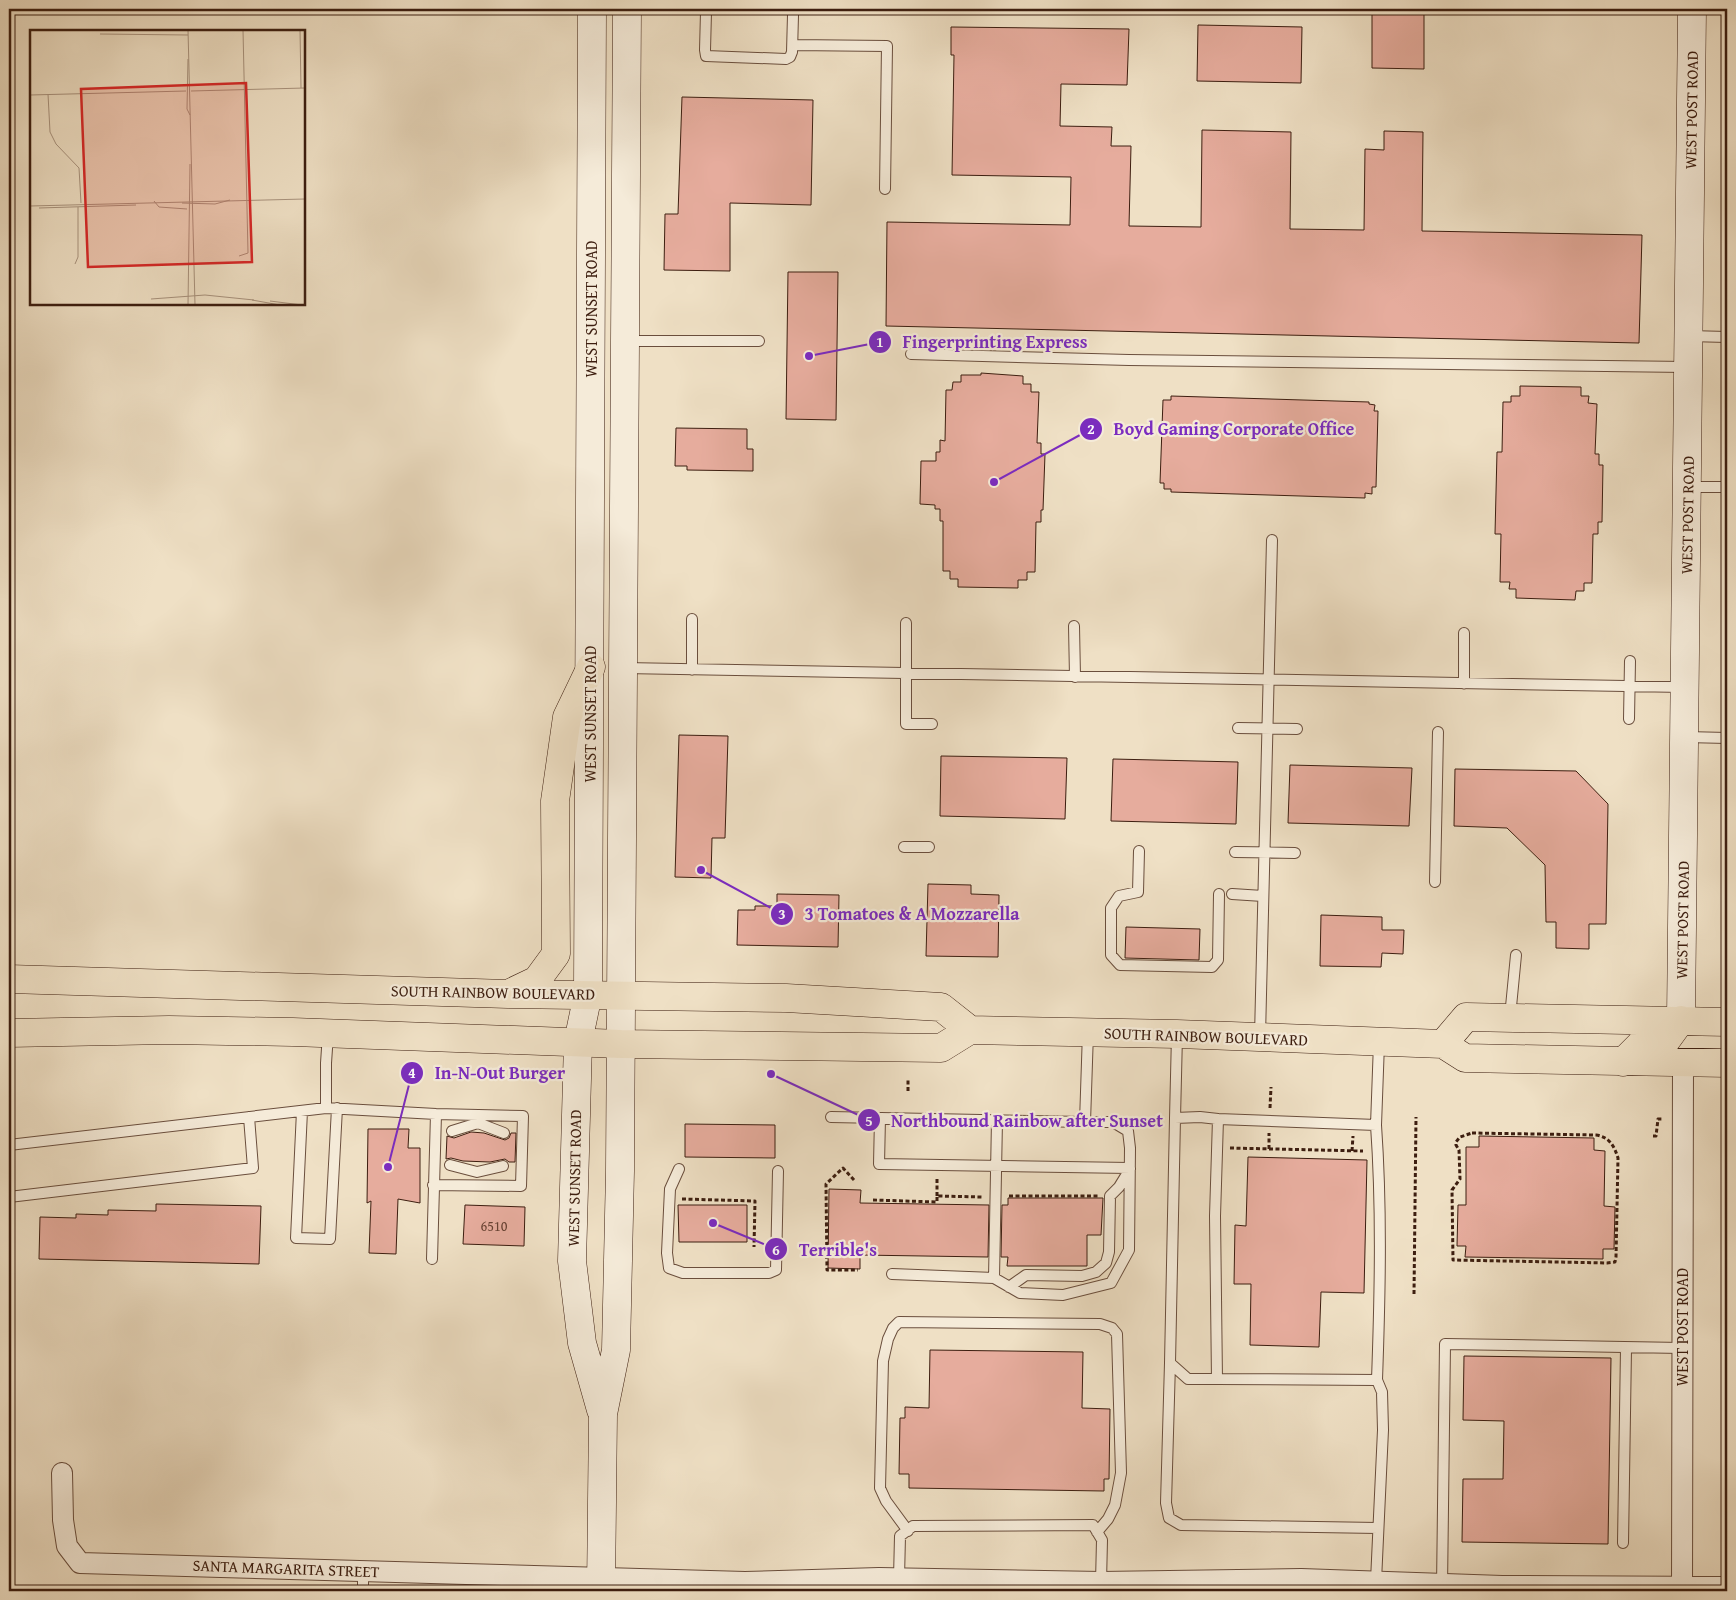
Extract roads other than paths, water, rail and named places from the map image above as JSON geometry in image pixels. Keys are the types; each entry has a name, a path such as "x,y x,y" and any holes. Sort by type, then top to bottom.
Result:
{"main road":[{"name":"WEST SUNSET ROAD","path":"592,9 591,667 588,994 578,1042 572,1261 582,1343 602,1414"},
{"name":"WEST SUNSET ROAD","path":"601,1585 602,1414 616,1350 620,1171 627,9"},
{"name":"WEST POST ROAD","path":"1681,1020 1692,9"},
{"path":"590,340 625,341"},
{"path":"508,994 537,980 556,954 555,801 566,717 591,667 623,668"},
{"name":"SOUTH RAINBOW BOULEVARD","path":"9,979 508,994 786,998 941,1007 970,1030 1177,1034 1443,1044"},
{"path":"1727,1022 1466,1017 1443,1044 1465,1058 1727,1063"},
{"path":"1623,1062 1641,1044 1665,1042 1681,1020"},
{"path":"9,1033 169,1030 328,1033 620,1044 941,1048 970,1030"},
{"path":"1683,1063 1695,1051 1727,1044"}],"street":[{"name":"WEST POST ROAD","path":"1682,1589 1683,1063"},
{"name":"SANTA MARGARITA STREET","path":"62,1473 63,1520 67,1546 80,1563 363,1570 601,1585 899,1578 1004,1586 1101,1582 1301,1579 1376,1581 1442,1588 1502,1586 1682,1589 1727,1587"}],"lane":[{"path":"707,9 706,56 786,59 790,57 793,45 793,15 789,9"},
{"path":"793,45 888,46 886,189"},
{"path":"1688,336 1727,337"},
{"path":"625,341 759,341"},
{"path":"911,354 1129,360 1688,367"},
{"path":"1687,487 1727,487"},
{"path":"1260,1037 1272,540"},
{"path":"692,619 692,670"},
{"path":"906,623 906,724 932,724"},
{"path":"1074,626 1075,677"},
{"path":"1464,633 1464,684"},
{"path":"1629,719 1630,661"},
{"path":"623,668 1685,687"},
{"path":"1238,728 1297,729"},
{"path":"1435,882 1438,732"},
{"path":"1684,737 1727,738"},
{"path":"904,847 929,847"},
{"path":"1139,851 1138,892 1119,896 1112,908 1111,955 1120,965 1212,967 1218,960 1219,894"},
{"path":"1235,852 1295,853"},
{"path":"1232,894 1263,896"},
{"path":"1510,1017 1516,955"},
{"path":"1085,1122 1088,1032"},
{"path":"326,1108 328,1033"},
{"path":"1177,1034 1166,1503 1169,1518 1182,1525 1378,1528"},
{"path":"1376,1581 1383,1430 1382,1392 1377,1380 1380,1168 1376,1125 1379,1042"},
{"path":"9,1145 326,1108 436,1114 478,1124 504,1133"},
{"path":"302,1111 296,1238 330,1239 337,1108"},
{"path":"432,1259 436,1114"},
{"path":"433,1185 521,1186 523,1116 452,1131"},
{"path":"9,1197 253,1168 249,1117"},
{"path":"1175,1118 1200,1117 1376,1125"},
{"path":"831,1118 1113,1122 1128,1132 1130,1148 1129,1250 1111,1283 1063,1295 1020,1293 994,1278 892,1274"},
{"path":"880,1118 879,1164 1130,1168"},
{"path":"1217,1379 1215,1216 1218,1119"},
{"path":"994,1278 997,1120"},
{"path":"450,1165 503,1166"},
{"path":"477,1167 477,1186"},
{"path":"1009,1286 1026,1275 1082,1276 1096,1272 1106,1263 1109,1252 1110,1196 1119,1187 1130,1168"},
{"path":"679,1169 670,1189 667,1253 669,1268 683,1274 769,1273 776,1270 778,1171"},
{"path":"908,1531 886,1501 880,1488 884,1361 888,1339 893,1328 899,1322 1100,1324 1112,1328 1117,1334 1121,1473 1115,1505 1108,1519 1097,1532"},
{"path":"1442,1588 1445,1344 1682,1348"},
{"path":"1623,1543 1626,1348"},
{"path":"1170,1363 1188,1379 1377,1380"},
{"path":"899,1578 900,1536 913,1526 1093,1525 1102,1540 1101,1582"},
{"path":"363,1570 363,1591"}],"place":[{"name":"Fingerprinting Express","path":"809,356"},
{"name":"Boyd Gaming Corporate Office","path":"994,482"},
{"name":"3 Tomatoes & A Mozzarella","path":"701,870"},
{"name":"Northbound Rainbow after Sunset","path":"771,1074"},
{"name":"In-N-Out Burger","path":"388,1167"},
{"name":"Terrible's","path":"713,1223"}]}
